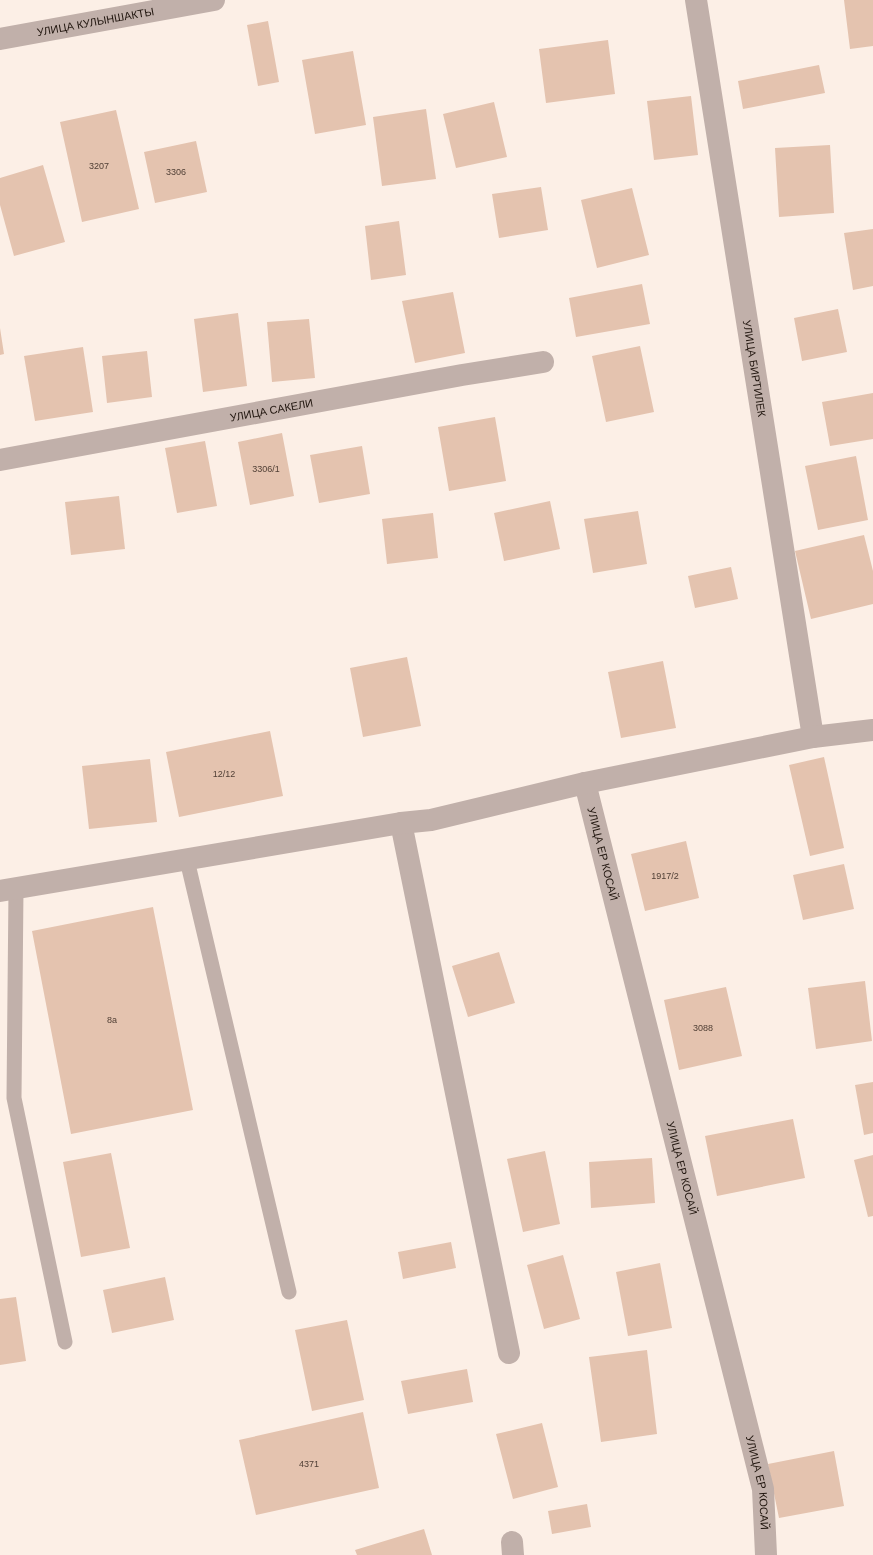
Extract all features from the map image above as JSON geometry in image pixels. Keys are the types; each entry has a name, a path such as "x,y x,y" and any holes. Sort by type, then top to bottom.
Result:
{"street":[{"name":"УЛИЦА КУЛЫНШАКТЫ","path":"0,39 214,0"},
{"name":"УЛИЦА БИРТИЛЕК","path":"696,0 813,737"},
{"name":"УЛИЦА САКЕЛИ","path":"0,460 462,375 543,362"},
{"path":"8,890 402,823 431,820 585,783 813,737 872,733"},
{"name":"УЛИЦА ЕР КОСАЙ","path":"585,783 763,1489 766,1555"},
{"path":"402,823 509,1353"}],"lane":[{"path":"187,860 289,1292"},
{"path":"8,890 14,1098 65,1342"}],"building":[{"path":"844,0 873,0 873,46 850,49"},
{"path":"268,21 279,82 258,86 247,25"},
{"path":"608,40 615,94 546,103 539,49"},
{"path":"353,51 366,125 315,134 302,60"},
{"path":"819,65 825,93 743,109 738,81"},
{"path":"691,96 698,155 654,160 647,101"},
{"path":"494,102 507,157 456,168 443,114"},
{"path":"426,109 436,179 382,186 373,117"},
{"path":"116,110 139,209 82,222 60,122"},
{"path":"196,141 207,192 155,203 144,152"},
{"path":"830,145 834,213 779,217 775,148"},
{"path":"43,165 65,242 14,256 0,205 0,178"},
{"path":"541,187 548,230 499,238 492,194"},
{"path":"632,188 649,255 597,268 581,200"},
{"path":"399,221 406,275 371,280 365,226"},
{"path":"873,229 873,286 853,290 844,233"},
{"path":"642,284 650,324 576,337 569,298"},
{"path":"453,292 465,353 415,363 402,301"},
{"path":"838,309 847,352 802,361 794,318"},
{"path":"238,313 247,386 203,392 194,319"},
{"path":"309,319 315,378 272,382 267,322"},
{"path":"0,328 4,354 0,355"},
{"path":"640,346 654,412 606,422 592,356"},
{"path":"83,347 93,412 35,421 24,356"},
{"path":"147,351 152,397 107,403 102,356"},
{"path":"873,393 873,439 830,446 822,402"},
{"path":"495,417 506,481 449,491 438,427"},
{"path":"282,433 294,496 250,505 238,442"},
{"path":"205,441 217,506 177,513 165,448"},
{"path":"362,446 370,494 319,503 310,455"},
{"path":"856,456 868,520 818,530 805,466"},
{"path":"119,496 125,549 71,555 65,502"},
{"path":"550,501 560,549 504,561 494,513"},
{"path":"638,511 647,564 593,573 584,519"},
{"path":"433,513 438,558 387,564 382,519"},
{"path":"864,535 873,571 873,604 811,619 795,551"},
{"path":"731,567 738,599 695,608 688,576"},
{"path":"407,657 421,726 363,737 350,668"},
{"path":"663,661 676,728 621,738 608,672"},
{"path":"270,731 283,796 179,817 166,752"},
{"path":"824,757 844,848 810,856 789,765"},
{"path":"150,759 157,822 89,829 82,766"},
{"path":"686,841 699,898 645,911 631,854"},
{"path":"844,864 854,909 803,920 793,875"},
{"path":"153,907 193,1110 71,1134 32,931"},
{"path":"499,952 515,1003 468,1017 452,966"},
{"path":"865,981 872,1041 816,1049 808,988"},
{"path":"726,987 742,1056 679,1070 664,1000"},
{"path":"873,1082 873,1133 864,1135 855,1085"},
{"path":"793,1119 805,1178 717,1196 705,1136"},
{"path":"545,1151 560,1224 523,1232 507,1159"},
{"path":"111,1153 130,1248 81,1257 63,1162"},
{"path":"873,1155 873,1216 868,1217 854,1160"},
{"path":"652,1158 655,1203 591,1208 589,1162"},
{"path":"451,1242 456,1268 403,1279 398,1252"},
{"path":"563,1255 580,1319 544,1329 527,1265"},
{"path":"660,1263 672,1328 628,1336 616,1272"},
{"path":"165,1277 174,1320 112,1333 103,1290"},
{"path":"16,1297 26,1361 0,1365 0,1299"},
{"path":"347,1320 364,1400 312,1411 295,1330"},
{"path":"647,1350 657,1434 601,1442 589,1357"},
{"path":"467,1369 473,1402 408,1414 401,1381"},
{"path":"363,1412 379,1488 256,1515 239,1440"},
{"path":"542,1423 558,1487 513,1499 496,1434"},
{"path":"834,1451 844,1506 779,1518 768,1464"},
{"path":"587,1504 591,1527 552,1534 548,1511"},
{"path":"424,1529 432,1555 357,1555 355,1550"}]}
